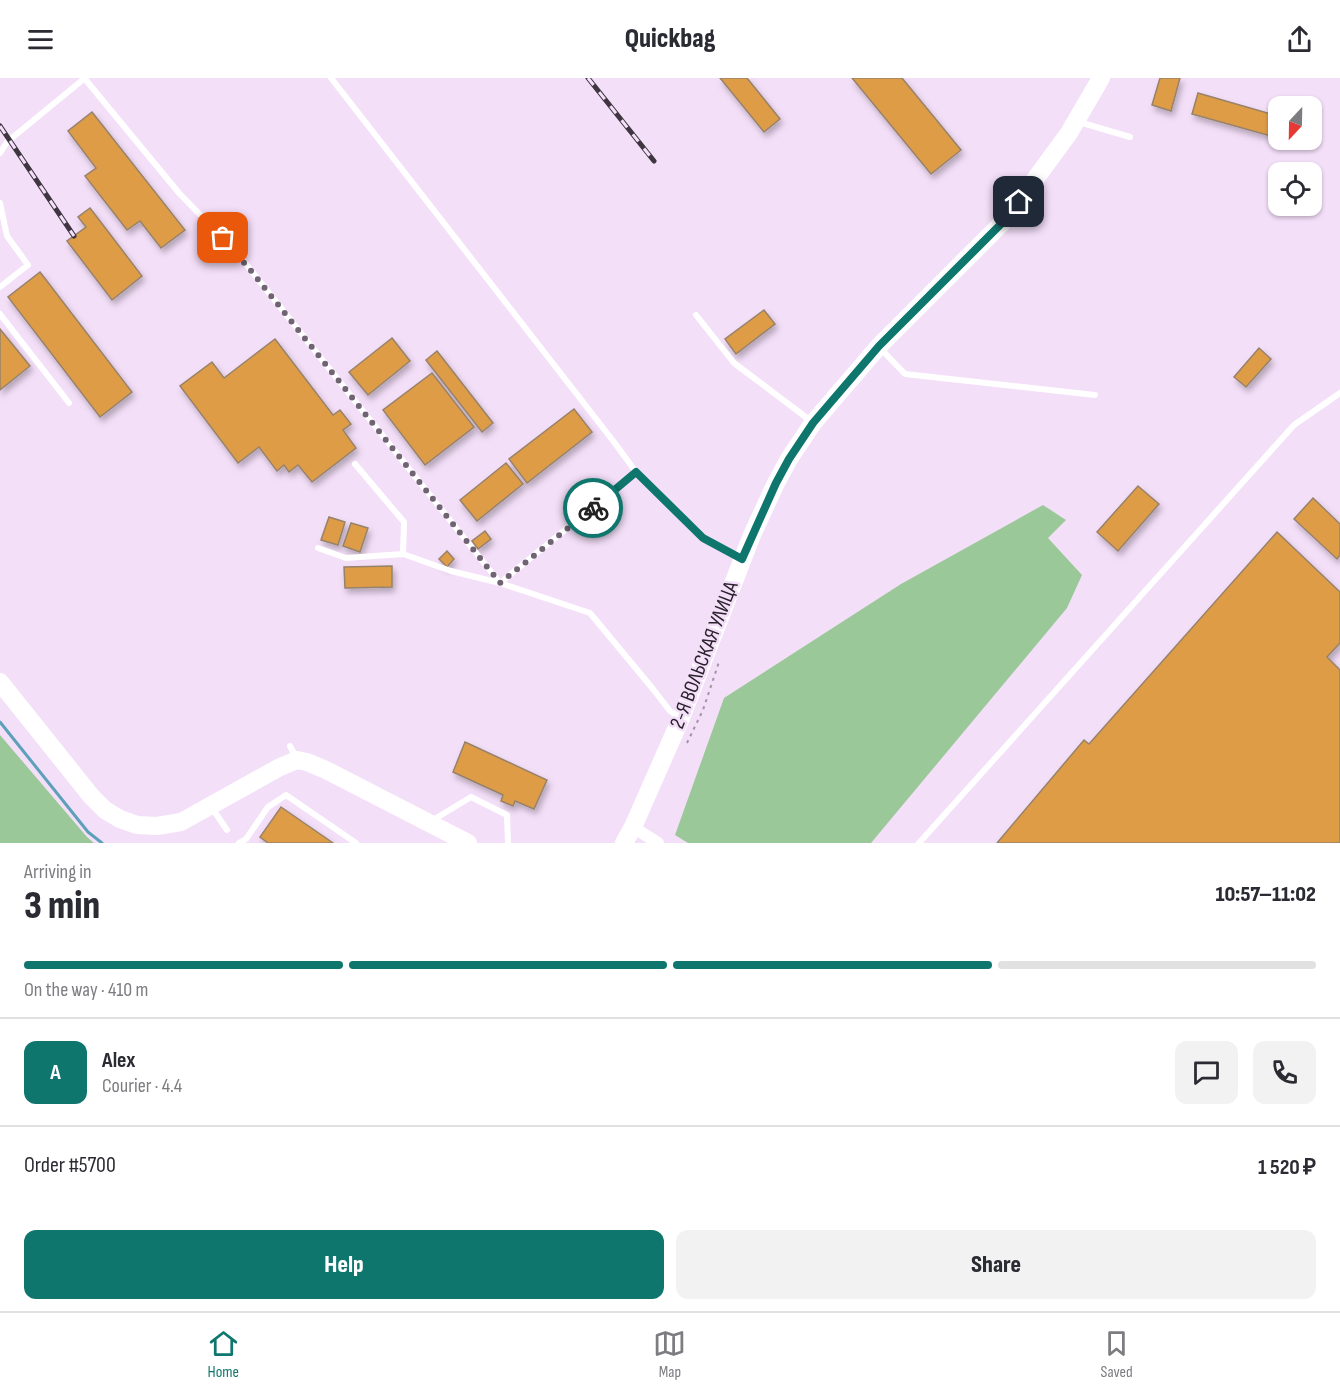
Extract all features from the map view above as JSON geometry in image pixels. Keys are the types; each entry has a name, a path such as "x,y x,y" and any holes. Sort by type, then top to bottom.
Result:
{"main road":[{"name":"2-Я ВОЛЬСКАЯ УЛИЦА","path":"624,843 681,718 742,559 789,459 813,423 879,346 1006,219 1070,133 1101,78"},
{"path":"0,682 91,796 105,810 137,825 157,826 181,822 280,767 293,753 468,843"}],"street":[{"path":"633,827 658,843"}],"lane":[{"path":"0,153 7,141 85,78 179,193 238,254 500,583"},
{"path":"331,78 636,472 703,538 742,559"},
{"path":"1076,121 1130,137"},
{"path":"0,203 7,236 28,266 0,287"},
{"path":"0,314 69,403"},
{"path":"696,315 734,363 813,423"},
{"path":"879,346 905,374 1095,394"},
{"path":"919,843 1294,425 1340,393"},
{"path":"355,464 405,522 404,554"},
{"path":"500,583 636,472"},
{"path":"318,548 346,558 404,554 451,571 500,583 590,613 670,711 681,718"},
{"path":"238,843 249,841 268,807 286,795 356,843"},
{"path":"429,822 471,797 507,815 508,843"},
{"path":"210,806 226,830"}],"path":[{"path":"683,750 703,710 720,656"}],"green space":[{"path":"1043,505 1066,520 1048,538 1082,575 1067,608 871,843 688,843 675,835 724,698 901,584"},
{"path":"0,735 87,837 94,843 0,843"}],"building":[{"path":"720,78 747,78 780,119 764,132"},
{"path":"852,78 902,78 961,150 931,174"},
{"path":"1160,78 1180,78 1171,111 1152,105"},
{"path":"1198,93 1268,113 1268,135 1192,114"},
{"path":"92,112 185,230 161,248 140,221 127,230 85,176 96,168 68,131"},
{"path":"90,208 142,276 112,300 67,241 86,227 78,217"},
{"path":"40,272 132,392 100,417 8,297"},
{"path":"764,310 775,324 736,354 725,339"},
{"path":"0,329 30,366 0,390"},
{"path":"392,338 410,361 368,395 349,372"},
{"path":"275,339 333,415 340,410 351,424 343,430 356,448 312,482 298,465 289,472 284,465 277,471 259,447 238,463 180,386 212,362 224,378"},
{"path":"1259,348 1271,359 1246,387 1234,377"},
{"path":"437,351 493,423 482,432 426,360"},
{"path":"432,373 474,427 425,465 383,410"},
{"path":"574,409 592,432 527,483 509,459"},
{"path":"506,463 523,484 477,521 460,500"},
{"path":"1138,486 1159,504 1118,551 1097,532"},
{"path":"1313,498 1340,524 1340,555 1337,559 1294,519"},
{"path":"329,517 345,522 338,545 321,540"},
{"path":"351,523 368,528 360,552 343,546"},
{"path":"485,531 491,539 478,549 472,541"},
{"path":"1277,532 1340,592 1340,643 1327,657 1340,670 1340,843 997,843 1084,740 1089,744"},
{"path":"447,551 454,559 447,567 439,559"},
{"path":"392,566 392,587 345,588 344,567"},
{"path":"465,742 547,780 534,809 515,801 513,806 501,801 503,795 453,772"},
{"path":"281,807 333,843 268,843 260,837"}],"waterway":[{"path":"0,722 88,832 102,843"}],"railway":[{"path":"588,78 654,161"},
{"path":"0,126 74,236"}],"way so far":[{"path":"223,238 500,583 593,508"}],"route":[{"path":"593,508 636,472 703,538 742,559 776,483 813,423 879,346 1006,219 1019,202"}]}
